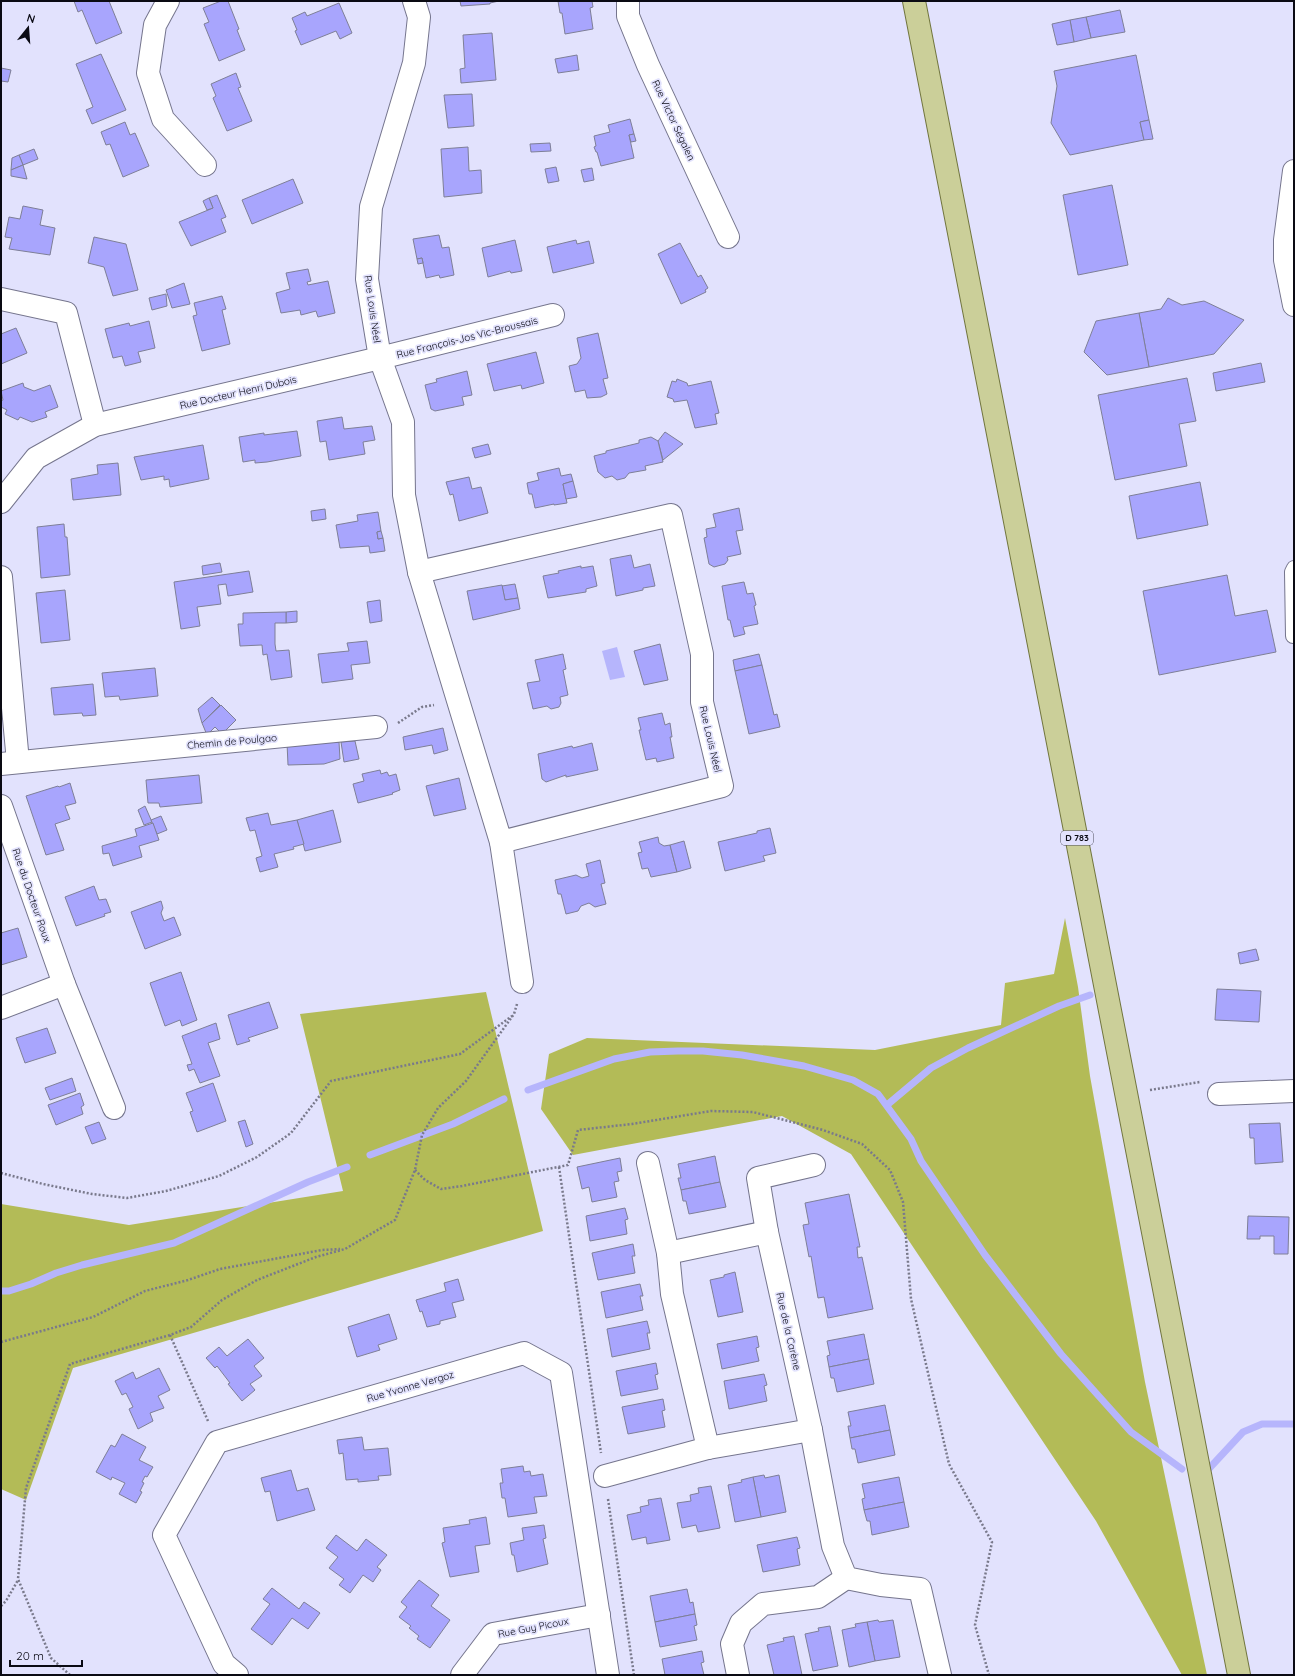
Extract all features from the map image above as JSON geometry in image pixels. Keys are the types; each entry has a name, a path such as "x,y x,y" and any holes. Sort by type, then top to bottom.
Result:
{"main road":[{"name":"D 783","path":"914,1 1240,1675"}],"street":[{"path":"168,1 154,25 148,73 163,119 205,165"},
{"name":"Rue Louis Néel","path":"414,1 419,17 414,63 371,207 367,279 380,358 403,422 404,495 419,572 501,842 722,786 702,702 702,654 671,515 419,572"},
{"name":"Rue Victor Ségalen","path":"628,1 628,16 648,65 728,237"},
{"path":"1294,171 1285,240 1285,260 1294,305"},
{"path":"1,299 66,313 95,425"},
{"name":"Rue François-Jos Vic-Broussais","path":"380,358 553,315"},
{"name":"Rue Docteur Henri Dubois","path":"1,502 36,458 95,425 380,358"},
{"path":"1,576 9,763"},
{"name":"Chemin de Poulgao","path":"9,763 376,727"},
{"name":"Rue du Docteur Roux","path":"1,806 64,984 114,1108"},
{"path":"501,842 522,982"},
{"path":"1,1008 64,984"},
{"path":"1219,1094 1294,1091"},
{"path":"648,1163 668,1253 672,1294 708,1448"},
{"name":"Rue de la Carène","path":"814,1165 758,1178 767,1232 811,1430 833,1546 846,1578"},
{"path":"668,1253 767,1232"},
{"name":"Rue Yvonne Vergoz","path":"218,1442 524,1352 560,1373 608,1675"},
{"path":"605,1476 708,1448 811,1430"},
{"path":"218,1442 164,1535 224,1664 237,1675"},
{"path":"738,1675 732,1644 741,1623 763,1604 818,1597 846,1578 881,1585 920,1590 940,1675"},
{"name":"Rue Guy Picoux","path":"462,1675 493,1634 599,1615"}],"lane":[{"path":"1293,636 1292,572 1294,568"}],"path":[{"path":"376,727 397,724 422,708 458,700"},
{"path":"1,1173 43,1184 92,1194 127,1198 166,1191 219,1176 257,1157 291,1132 331,1081 460,1054 514,1014 466,1081 438,1108 422,1135 415,1170 395,1220 345,1249 316,1257 257,1280 222,1300 191,1327 170,1335 70,1364 26,1488 18,1579 6,1601 1,1606"},
{"path":"1127,1095 1157,1088 1211,1081 1219,1094"},
{"path":"559,1167 634,1675"},
{"path":"1,1342 94,1317 145,1291 188,1280 220,1269 322,1250 345,1249"},
{"path":"170,1335 218,1442"},
{"path":"18,1579 51,1658 70,1675"}],"green space":[{"path":"1065,918 1078,987 1090,1076 1145,1382 1207,1675 1182,1675 1096,1521 851,1154 782,1116 573,1155 541,1109 549,1054 587,1038 875,1050 1001,1025 1005,983 1054,974"},
{"path":"486,992 543,1231 73,1368 26,1500 1,1489 1,1204 129,1225 343,1191 300,1014"}],"water":[{"path":"617,647 625,677 610,680 602,651"}],"building":[{"path":"74,1 109,1 122,33 96,44 82,10 78,12"},
{"path":"221,1 228,1 239,29 237,30 245,50 219,61 204,24 209,22 203,8"},
{"path":"460,1 499,1 490,4 461,6"},
{"path":"558,1 592,1 593,7 590,8 593,29 565,34 562,13 560,13"},
{"path":"339,3 352,33 340,39 336,31 301,45 295,31 297,30 292,18 305,12 307,16"},
{"path":"1120,10 1125,32 1091,38 1086,17"},
{"path":"1086,17 1091,38 1074,42 1070,20"},
{"path":"1070,20 1074,42 1057,45 1052,24"},
{"path":"492,33 496,80 461,83 460,69 465,68 463,35"},
{"path":"101,54 126,110 92,124 86,110 93,107 76,64"},
{"path":"577,55 579,70 558,73 555,59"},
{"path":"1136,55 1149,120 1140,122 1144,140 1070,155 1051,123 1057,86 1054,71"},
{"path":"1,68 11,70 8,82 1,81"},
{"path":"236,73 241,87 238,88 252,121 227,131 213,98 216,96 211,84"},
{"path":"472,94 474,126 448,128 444,95"},
{"path":"630,119 634,134 629,135 634,158 601,166 594,147 596,146 594,136 610,132 608,125"},
{"path":"1149,120 1153,139 1144,140 1140,122"},
{"path":"125,122 130,135 135,133 149,166 123,177 110,144 106,145 101,132"},
{"path":"634,134 636,141 631,142 629,135"},
{"path":"550,143 551,151 531,152 530,144"},
{"path":"468,147 469,171 481,170 482,193 444,197 441,149"},
{"path":"34,149 38,159 23,165 19,155"},
{"path":"19,155 23,165 11,170 12,158"},
{"path":"23,165 27,179 11,176 11,170"},
{"path":"556,167 559,181 548,183 545,169"},
{"path":"592,168 594,180 584,182 581,170"},
{"path":"293,179 303,203 252,224 242,200"},
{"path":"1112,185 1128,265 1078,275 1063,195"},
{"path":"217,195 226,217 221,219 226,232 191,246 179,222 213,208 209,198"},
{"path":"209,198 213,208 207,210 203,201"},
{"path":"23,206 43,210 40,225 55,228 50,255 9,249 12,238 5,237 9,217 20,219"},
{"path":"439,235 442,248 449,247 454,275 440,278 439,275 426,278 422,258 417,259 413,239"},
{"path":"94,237 126,244 138,290 113,296 104,267 88,263"},
{"path":"515,240 522,271 511,273 510,271 488,277 482,248"},
{"path":"576,240 577,244 589,241 594,263 553,273 547,247"},
{"path":"680,243 698,277 701,275 708,288 705,290 706,292 681,304 658,254"},
{"path":"422,258 423,263 418,264 417,259"},
{"path":"308,269 311,281 307,282 308,285 328,281 335,313 318,317 316,311 301,315 300,310 281,313 276,293 290,289 286,273"},
{"path":"184,283 190,304 172,308 166,290"},
{"path":"166,294 167,306 152,310 149,298"},
{"path":"222,296 226,309 222,310 230,344 202,351 193,316 197,315 194,303"},
{"path":"1168,298 1182,305 1204,301 1244,320 1214,354 1149,367 1139,313 1161,309"},
{"path":"1139,313 1149,367 1107,375 1084,352 1096,321"},
{"path":"149,321 155,348 138,352 141,362 125,366 122,356 113,358 105,329 129,323 130,326"},
{"path":"16,328 27,353 1,364 1,334"},
{"path":"598,333 608,378 603,379 607,394 601,397 587,398 585,390 575,392 569,366 577,364 581,358 577,338"},
{"path":"536,352 544,383 522,389 521,385 494,391 487,364"},
{"path":"1261,363 1265,382 1216,391 1213,373"},
{"path":"467,371 472,395 462,397 464,405 435,411 431,409 425,385 437,382 436,379"},
{"path":"1187,378 1196,421 1179,424 1187,466 1115,480 1098,395"},
{"path":"677,379 687,383 688,386 711,381 719,413 715,414 717,424 695,428 687,400 674,402 673,399 667,397 672,381 676,382"},
{"path":"23,383 24,387 34,391 50,385 58,407 45,412 47,417 32,422 20,417 18,420 5,414 7,410 1,407 1,401 3,400 1,391"},
{"path":"342,417 344,429 372,426 375,440 363,442 365,454 329,460 326,441 320,442 317,421"},
{"path":"297,431 301,456 267,462 255,463 255,460 243,462 239,437 264,433 264,435"},
{"path":"665,432 683,444 663,460 658,441"},
{"path":"651,437 658,441 663,462 645,466 646,470 629,473 625,478 617,480 612,476 605,478 598,472 594,456 606,453 606,451 639,443 639,440"},
{"path":"488,444 491,454 475,458 472,448"},
{"path":"203,445 209,479 170,487 169,479 164,480 164,476 141,480 134,457"},
{"path":"118,463 121,495 73,500 71,479 98,474 97,465"},
{"path":"559,468 561,476 571,474 573,481 563,484 567,503 535,508 532,494 529,494 527,483 539,480 537,473"},
{"path":"469,477 472,489 481,487 488,513 459,521 453,494 450,495 446,482"},
{"path":"573,481 577,497 566,499 563,484"},
{"path":"1200,482 1208,525 1137,539 1129,496"},
{"path":"739,508 743,530 736,531 741,554 727,557 728,560 725,564 714,567 709,564 704,538 707,537 706,529 716,527 713,514"},
{"path":"325,509 326,519 312,521 311,511"},
{"path":"378,512 381,531 377,532 378,539 383,538 385,551 370,553 369,546 340,548 336,525 358,521 357,515"},
{"path":"64,524 65,537 67,537 70,575 41,578 37,527"},
{"path":"381,531 383,538 378,539 377,532"},
{"path":"631,555 634,568 650,564 655,586 616,596 610,559"},
{"path":"220,563 222,572 203,575 202,566"},
{"path":"581,566 581,568 593,566 597,586 586,589 586,592 548,598 543,576"},
{"path":"249,571 253,592 228,596 226,584 218,585 221,604 197,607 200,626 181,629 174,582"},
{"path":"1227,575 1235,616 1267,610 1276,652 1159,675 1143,591"},
{"path":"744,582 747,594 753,593 758,624 743,627 745,634 734,637 730,620 728,620 722,586"},
{"path":"515,584 518,598 505,600 502,586"},
{"path":"502,585 505,600 518,598 520,609 473,620 467,591"},
{"path":"65,590 70,640 41,643 36,593"},
{"path":"380,600 382,621 370,623 367,602"},
{"path":"297,611 297,622 286,623 286,612"},
{"path":"286,612 286,623 275,623 275,644 276,651 289,650 292,677 271,680 267,654 263,655 262,645 240,646 238,624 243,624 243,613"},
{"path":"367,641 370,663 351,665 353,679 322,683 318,654 349,651 347,643"},
{"path":"660,644 668,680 644,685 634,651"},
{"path":"563,654 566,669 563,670 568,695 560,697 561,703 559,707 551,709 547,706 533,709 527,683 540,681 535,660"},
{"path":"759,654 762,665 735,671 733,660"},
{"path":"762,665 774,715 777,714 780,727 749,734 735,671"},
{"path":"155,668 158,696 120,700 119,696 105,697 102,673"},
{"path":"93,684 96,715 83,716 82,713 54,715 51,688"},
{"path":"212,697 220,705 202,723 198,709"},
{"path":"221,705 236,720 222,734 215,727 207,735 202,723"},
{"path":"662,713 665,725 670,723 672,737 670,737 674,758 657,762 656,758 646,760 639,730 641,730 638,718"},
{"path":"443,728 448,750 434,754 432,745 405,750 403,737"},
{"path":"355,741 359,759 344,762 341,742"},
{"path":"339,742 340,759 324,764 288,765 287,743"},
{"path":"592,743 598,770 566,777 566,775 546,782 542,779 538,754"},
{"path":"380,770 381,774 387,772 389,776 396,774 400,790 392,793 393,794 358,803 353,784 364,781 362,774"},
{"path":"199,775 202,803 160,807 159,803 148,803 146,780"},
{"path":"459,778 466,809 434,816 426,786"},
{"path":"70,783 76,803 65,806 70,819 55,824 64,850 46,855 26,796"},
{"path":"145,806 152,822 144,825 138,810"},
{"path":"333,810 341,842 305,851 297,820"},
{"path":"268,813 271,825 297,820 304,844 293,847 294,849 274,854 278,867 260,872 256,858 262,856 255,830 250,831 246,818"},
{"path":"161,816 167,830 157,834 151,820"},
{"path":"153,823 159,840 139,846 142,857 113,866 109,853 103,854 102,846 137,836 135,829"},
{"path":"770,828 776,853 763,856 765,861 725,871 718,842 757,833 757,831"},
{"path":"658,837 659,843 664,846 670,845 677,872 651,877 648,868 642,869 638,853 642,852 639,842"},
{"path":"684,841 691,868 677,872 670,845"},
{"path":"600,860 605,883 601,884 606,904 595,907 589,903 581,906 578,911 566,914 561,894 558,894 555,880 576,875 582,878 589,876 586,864"},
{"path":"94,886 99,900 106,899 111,912 104,914 105,916 76,926 65,897"},
{"path":"161,901 163,908 161,913 164,921 174,917 181,935 145,949 131,912"},
{"path":"18,928 27,957 1,965 1,933"},
{"path":"1256,949 1259,960 1240,964 1238,953"},
{"path":"181,972 197,1020 182,1026 180,1020 165,1026 150,983"},
{"path":"1217,989 1261,991 1259,1022 1215,1020"},
{"path":"269,1002 278,1028 248,1038 250,1041 237,1045 228,1015"},
{"path":"216,1023 220,1039 208,1043 220,1076 200,1083 194,1069 189,1071 187,1065 192,1064 182,1036"},
{"path":"47,1028 56,1053 25,1063 16,1038"},
{"path":"72,1078 76,1091 50,1100 45,1088"},
{"path":"213,1083 226,1121 197,1132 190,1112 193,1111 186,1093"},
{"path":"80,1093 84,1105 81,1107 83,1114 56,1125 48,1105"},
{"path":"245,1120 253,1144 246,1147 238,1122"},
{"path":"99,1122 106,1139 92,1144 85,1127"},
{"path":"1280,1123 1283,1162 1255,1164 1254,1138 1250,1138 1249,1124"},
{"path":"715,1156 720,1182 681,1190 678,1178 681,1178 678,1164"},
{"path":"620,1158 622,1171 617,1172 619,1181 614,1182 617,1197 592,1202 589,1187 582,1189 577,1167"},
{"path":"720,1182 726,1207 689,1214 686,1201 683,1201 681,1190"},
{"path":"849,1194 860,1247 857,1247 858,1258 862,1257 873,1309 828,1318 824,1297 818,1298 811,1256 809,1257 803,1225 809,1224 805,1203"},
{"path":"625,1208 628,1219 625,1220 627,1234 590,1241 586,1216"},
{"path":"1248,1216 1289,1217 1288,1254 1274,1254 1274,1236 1260,1236 1260,1239 1247,1239"},
{"path":"633,1244 635,1256 632,1256 635,1273 598,1280 592,1253"},
{"path":"735,1272 743,1312 718,1317 710,1280 724,1277 724,1275"},
{"path":"458,1279 464,1300 452,1303 456,1317 440,1321 440,1324 427,1327 422,1311 420,1312 416,1300 446,1291 444,1283"},
{"path":"640,1284 643,1296 640,1296 643,1310 606,1318 601,1292"},
{"path":"389,1314 397,1339 378,1345 380,1350 357,1357 348,1327"},
{"path":"647,1321 650,1333 647,1333 650,1349 612,1357 607,1329"},
{"path":"864,1334 869,1359 829,1367 827,1356 830,1355 827,1341"},
{"path":"757,1336 759,1347 756,1348 759,1361 722,1369 717,1344"},
{"path":"248,1339 264,1358 254,1366 262,1376 250,1384 255,1390 242,1401 228,1384 230,1383 217,1366 215,1368 206,1358 219,1347 227,1356"},
{"path":"869,1359 874,1384 837,1392 834,1378 831,1378 829,1367"},
{"path":"656,1363 658,1374 655,1375 658,1389 621,1396 616,1371"},
{"path":"159,1368 170,1390 158,1396 164,1408 150,1413 153,1421 138,1429 129,1409 133,1407 126,1393 122,1395 115,1381 133,1372 136,1379"},
{"path":"764,1374 767,1385 764,1386 767,1401 729,1409 724,1381"},
{"path":"663,1399 665,1410 662,1411 665,1427 628,1434 622,1407"},
{"path":"885,1405 890,1430 850,1438 848,1426 851,1426 848,1412"},
{"path":"890,1430 895,1455 858,1463 855,1449 852,1449 850,1438"},
{"path":"122,1434 146,1447 139,1460 153,1467 142,1482 144,1483 140,1491 142,1492 136,1503 119,1494 125,1483 112,1477 111,1480 96,1472 111,1445 115,1447"},
{"path":"362,1437 364,1450 388,1448 391,1475 378,1476 379,1480 358,1482 358,1479 346,1480 343,1453 339,1454 337,1440"},
{"path":"523,1466 524,1472 530,1471 531,1476 543,1474 547,1496 534,1497 537,1513 508,1517 505,1498 502,1498 500,1483 503,1483 501,1469"},
{"path":"291,1470 297,1491 308,1488 315,1510 277,1521 270,1491 265,1492 261,1478"},
{"path":"764,1475 765,1478 779,1475 786,1512 761,1517 753,1477"},
{"path":"753,1477 761,1517 735,1522 728,1485 742,1482 741,1480"},
{"path":"899,1477 904,1502 864,1510 862,1499 865,1498 862,1484"},
{"path":"711,1486 720,1528 698,1532 696,1525 682,1528 677,1503 691,1501 690,1495 699,1493 698,1488"},
{"path":"661,1498 670,1540 647,1544 646,1537 632,1540 627,1515 641,1512 640,1507 649,1505 648,1500"},
{"path":"904,1502 909,1527 872,1535 870,1521 867,1521 864,1510"},
{"path":"486,1517 490,1544 475,1546 479,1572 450,1577 442,1543 445,1542 443,1528 470,1524 469,1520"},
{"path":"544,1525 546,1538 543,1539 548,1564 517,1572 510,1543 524,1540 522,1528"},
{"path":"336,1535 357,1551 366,1539 387,1555 377,1567 381,1570 373,1582 363,1575 350,1593 339,1585 344,1579 329,1568 338,1557 326,1548"},
{"path":"797,1537 800,1548 797,1549 800,1565 763,1572 757,1545"},
{"path":"419,1580 439,1595 431,1606 450,1620 430,1648 417,1639 419,1636 409,1628 411,1626 399,1617 407,1607 401,1602"},
{"path":"272,1588 299,1609 304,1602 320,1613 308,1629 292,1618 272,1645 251,1629 270,1604 263,1599"},
{"path":"687,1589 690,1603 693,1602 695,1614 655,1622 650,1596"},
{"path":"695,1614 697,1625 694,1626 697,1640 660,1647 655,1622"},
{"path":"878,1620 879,1622 893,1620 900,1657 875,1661 867,1622"},
{"path":"867,1622 875,1661 849,1667 842,1630 856,1627 855,1624"},
{"path":"830,1626 838,1666 813,1671 805,1634 819,1631 818,1628"},
{"path":"794,1636 802,1675 774,1675 767,1645 784,1641 783,1638"},
{"path":"702,1651 704,1662 701,1663 704,1675 665,1675 662,1659"}],"waterway":[{"path":"887,1105 931,1068 968,1048 1059,1006 1090,995"},
{"path":"528,1090 614,1059 650,1052 703,1051 742,1055 804,1066 853,1080 878,1094 911,1139 921,1161 985,1255 1061,1354 1131,1432 1182,1469"},
{"path":"370,1155 453,1124 504,1099"},
{"path":"1,1291 9,1291 31,1284 56,1273 82,1265 174,1243 308,1182 347,1167"},
{"path":"1204,1474 1243,1432 1262,1424 1294,1424"}]}
